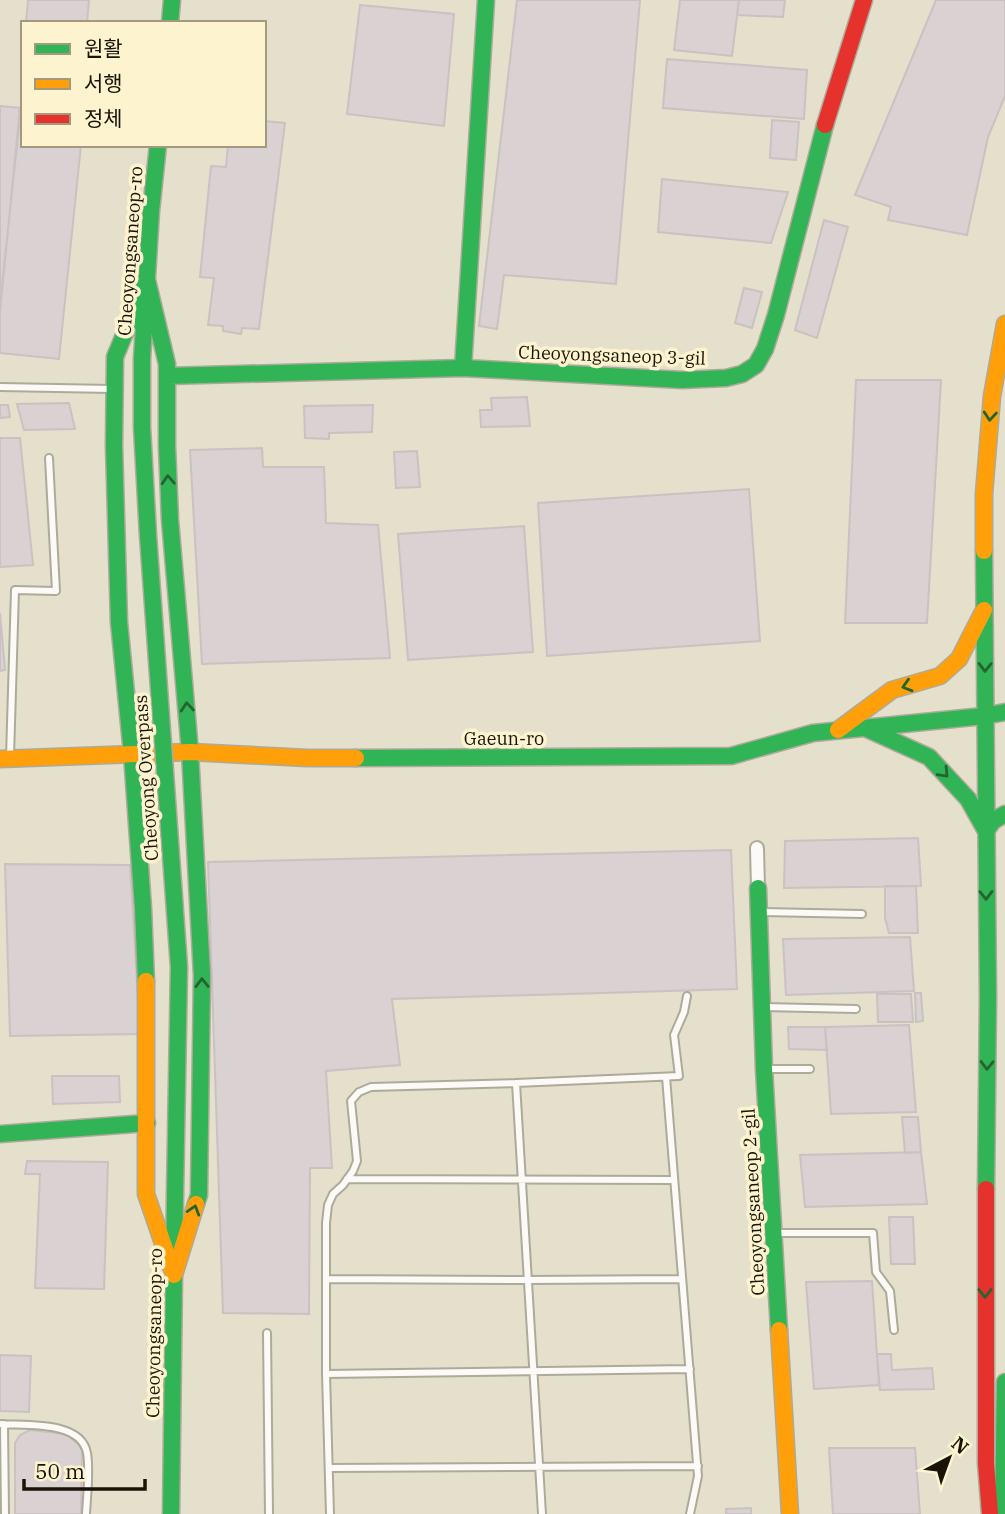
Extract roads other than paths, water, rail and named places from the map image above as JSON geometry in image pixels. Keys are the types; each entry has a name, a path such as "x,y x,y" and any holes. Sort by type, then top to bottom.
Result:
{"main road":[{"path":"170,21 172,0"},
{"path":"463,368 486,0"},
{"name":"Cheoyongsaneop 3-gil","path":"167,376 463,368 682,380 726,378 741,374 756,365 765,349 822,134 864,0"},
{"name":"Cheoyongsaneop-ro","path":"142,359 158,147"},
{"path":"147,280 167,364 170,520 190,752 202,975 199,1195 174,1275"},
{"path":"147,280 115,357 114,445 119,622 143,908 147,1011 146,1194 174,1275"},
{"path":"990,1514 986,1449 988,997 984,494 991,408 1005,324"},
{"name":"Cheoyong Overpass","path":"142,359 147,522 179,967 176,1195"},
{"path":"985,562 992,572 1003,579"},
{"path":"838,730 892,690 940,676 958,659 985,608"},
{"name":"Gaeun-ro","path":"5,758 190,752 307,758 731,756 813,733 1005,712"},
{"path":"865,727 929,757 968,799 986,831"},
{"path":"986,831 993,821 1005,814"},
{"name":"Cheoyongsaneop 2-gil","path":"758,888 764,1069 790,1514"},
{"path":"0,1134 147,1123"},
{"name":"Cheoyongsaneop-ro","path":"171,1514 176,1195"},
{"path":"1003,1514 1005,1382"}],"street":[{"path":"757,848 758,888"}],"lane":[{"path":"0,387 115,389"},
{"path":"5,758 15,590 56,591 49,458"},
{"path":"759,912 862,914"},
{"path":"331,1514 326,1374 328,1205 357,1161 351,1101 359,1092 371,1087 679,1076 674,1035 684,1012 687,996"},
{"path":"762,1007 856,1009"},
{"path":"764,1069 810,1069"},
{"path":"666,1077 698,1466 690,1514"},
{"path":"516,1083 542,1514"},
{"path":"347,1179 674,1180"},
{"path":"774,1233 873,1233 876,1272 890,1291 894,1329"},
{"path":"327,1279 682,1279"},
{"path":"267,1333 269,1514"},
{"path":"326,1374 690,1369"},
{"path":"5,1514 2,1488 2,1424 59,1427 78,1438 85,1447 88,1460 86,1514"},
{"path":"0,1447 4,1438 14,1429 27,1426"},
{"path":"330,1468 698,1466"}]}
